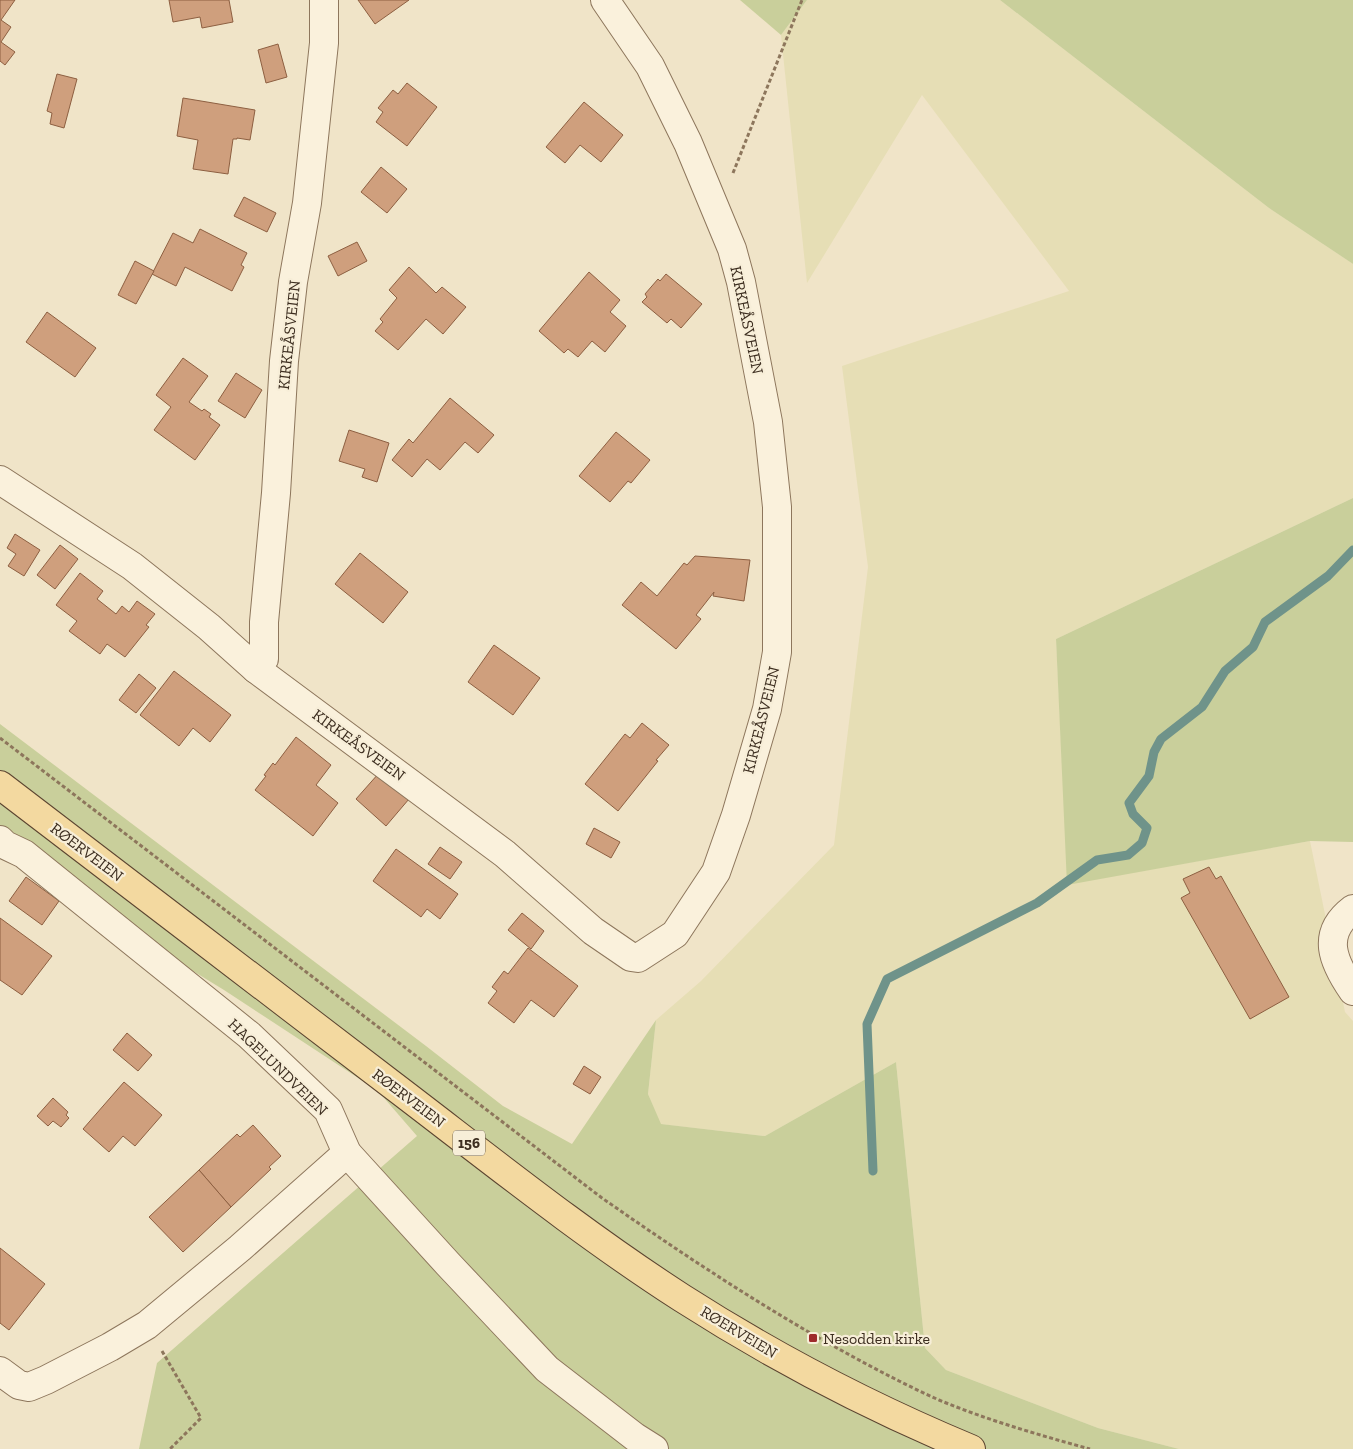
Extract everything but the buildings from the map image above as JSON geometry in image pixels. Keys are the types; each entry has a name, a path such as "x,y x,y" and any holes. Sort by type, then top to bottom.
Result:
{"main road":[{"name":"RØERVEIEN","path":"0,785 603,1244 690,1302 816,1376 915,1426 971,1449"}],"street":[{"name":"KIRKEÅSVEIEN","path":"256,669 264,659 264,622 276,493 284,361 307,203 324,43 324,0"},
{"name":"KIRKEÅSVEIEN","path":"0,480 132,566 209,627 256,669 505,854 593,931 631,958 638,958 675,934 716,872 736,815 767,709 777,652 777,507 768,422 741,282 732,249 688,143 650,66 606,0"},
{"name":"HAGELUNDVEIEN","path":"2,845 24,854 249,1035 328,1110 347,1153 547,1369 654,1449"},
{"path":"1353,909 1339,923 1333,934 1332,945 1342,976 1353,991"},
{"path":"0,1371 19,1385 29,1387 110,1347 147,1325 240,1248 347,1153"}],"path":[{"path":"718,213 802,0"},
{"path":"0,738 602,1198 680,1252 786,1319 879,1371 938,1400 1046,1437 1090,1449"},
{"path":"147,1325 201,1418 170,1449"}],"shaded area":[{"path":"807,0 1000,0 1269,208 1353,264 1353,498 1056,639 1068,884 1310,841 1345,1012 1353,1021 1353,1449 1179,1449 1098,1428 946,1370 925,1348 896,1062 765,1136 660,1124 648,1094 656,1020 701,981 834,845 868,567 842,366 1069,291 922,95 807,283 781,35"}],"green space":[{"path":"740,0 807,0 781,35"},
{"path":"1000,0 1353,0 1353,264 1269,208"},
{"path":"1353,498 1353,842 1310,841 1067,885 1056,639"},
{"path":"0,724 503,1106 572,1144 656,1020 648,1094 661,1124 765,1136 896,1062 925,1348 946,1370 1098,1428 1179,1449 139,1449 157,1363 417,1136 378,1091 224,990 0,853"}],"waterway":[{"path":"873,1171 867,1024 887,979 1037,903 1097,860 1128,855 1142,843 1147,828 1133,814 1129,803 1149,776 1154,752 1161,739 1202,707 1225,671 1253,647 1265,622 1328,576 1353,550"}],"place":[{"name":"Nesodden kirke","path":"813,1338"}]}
